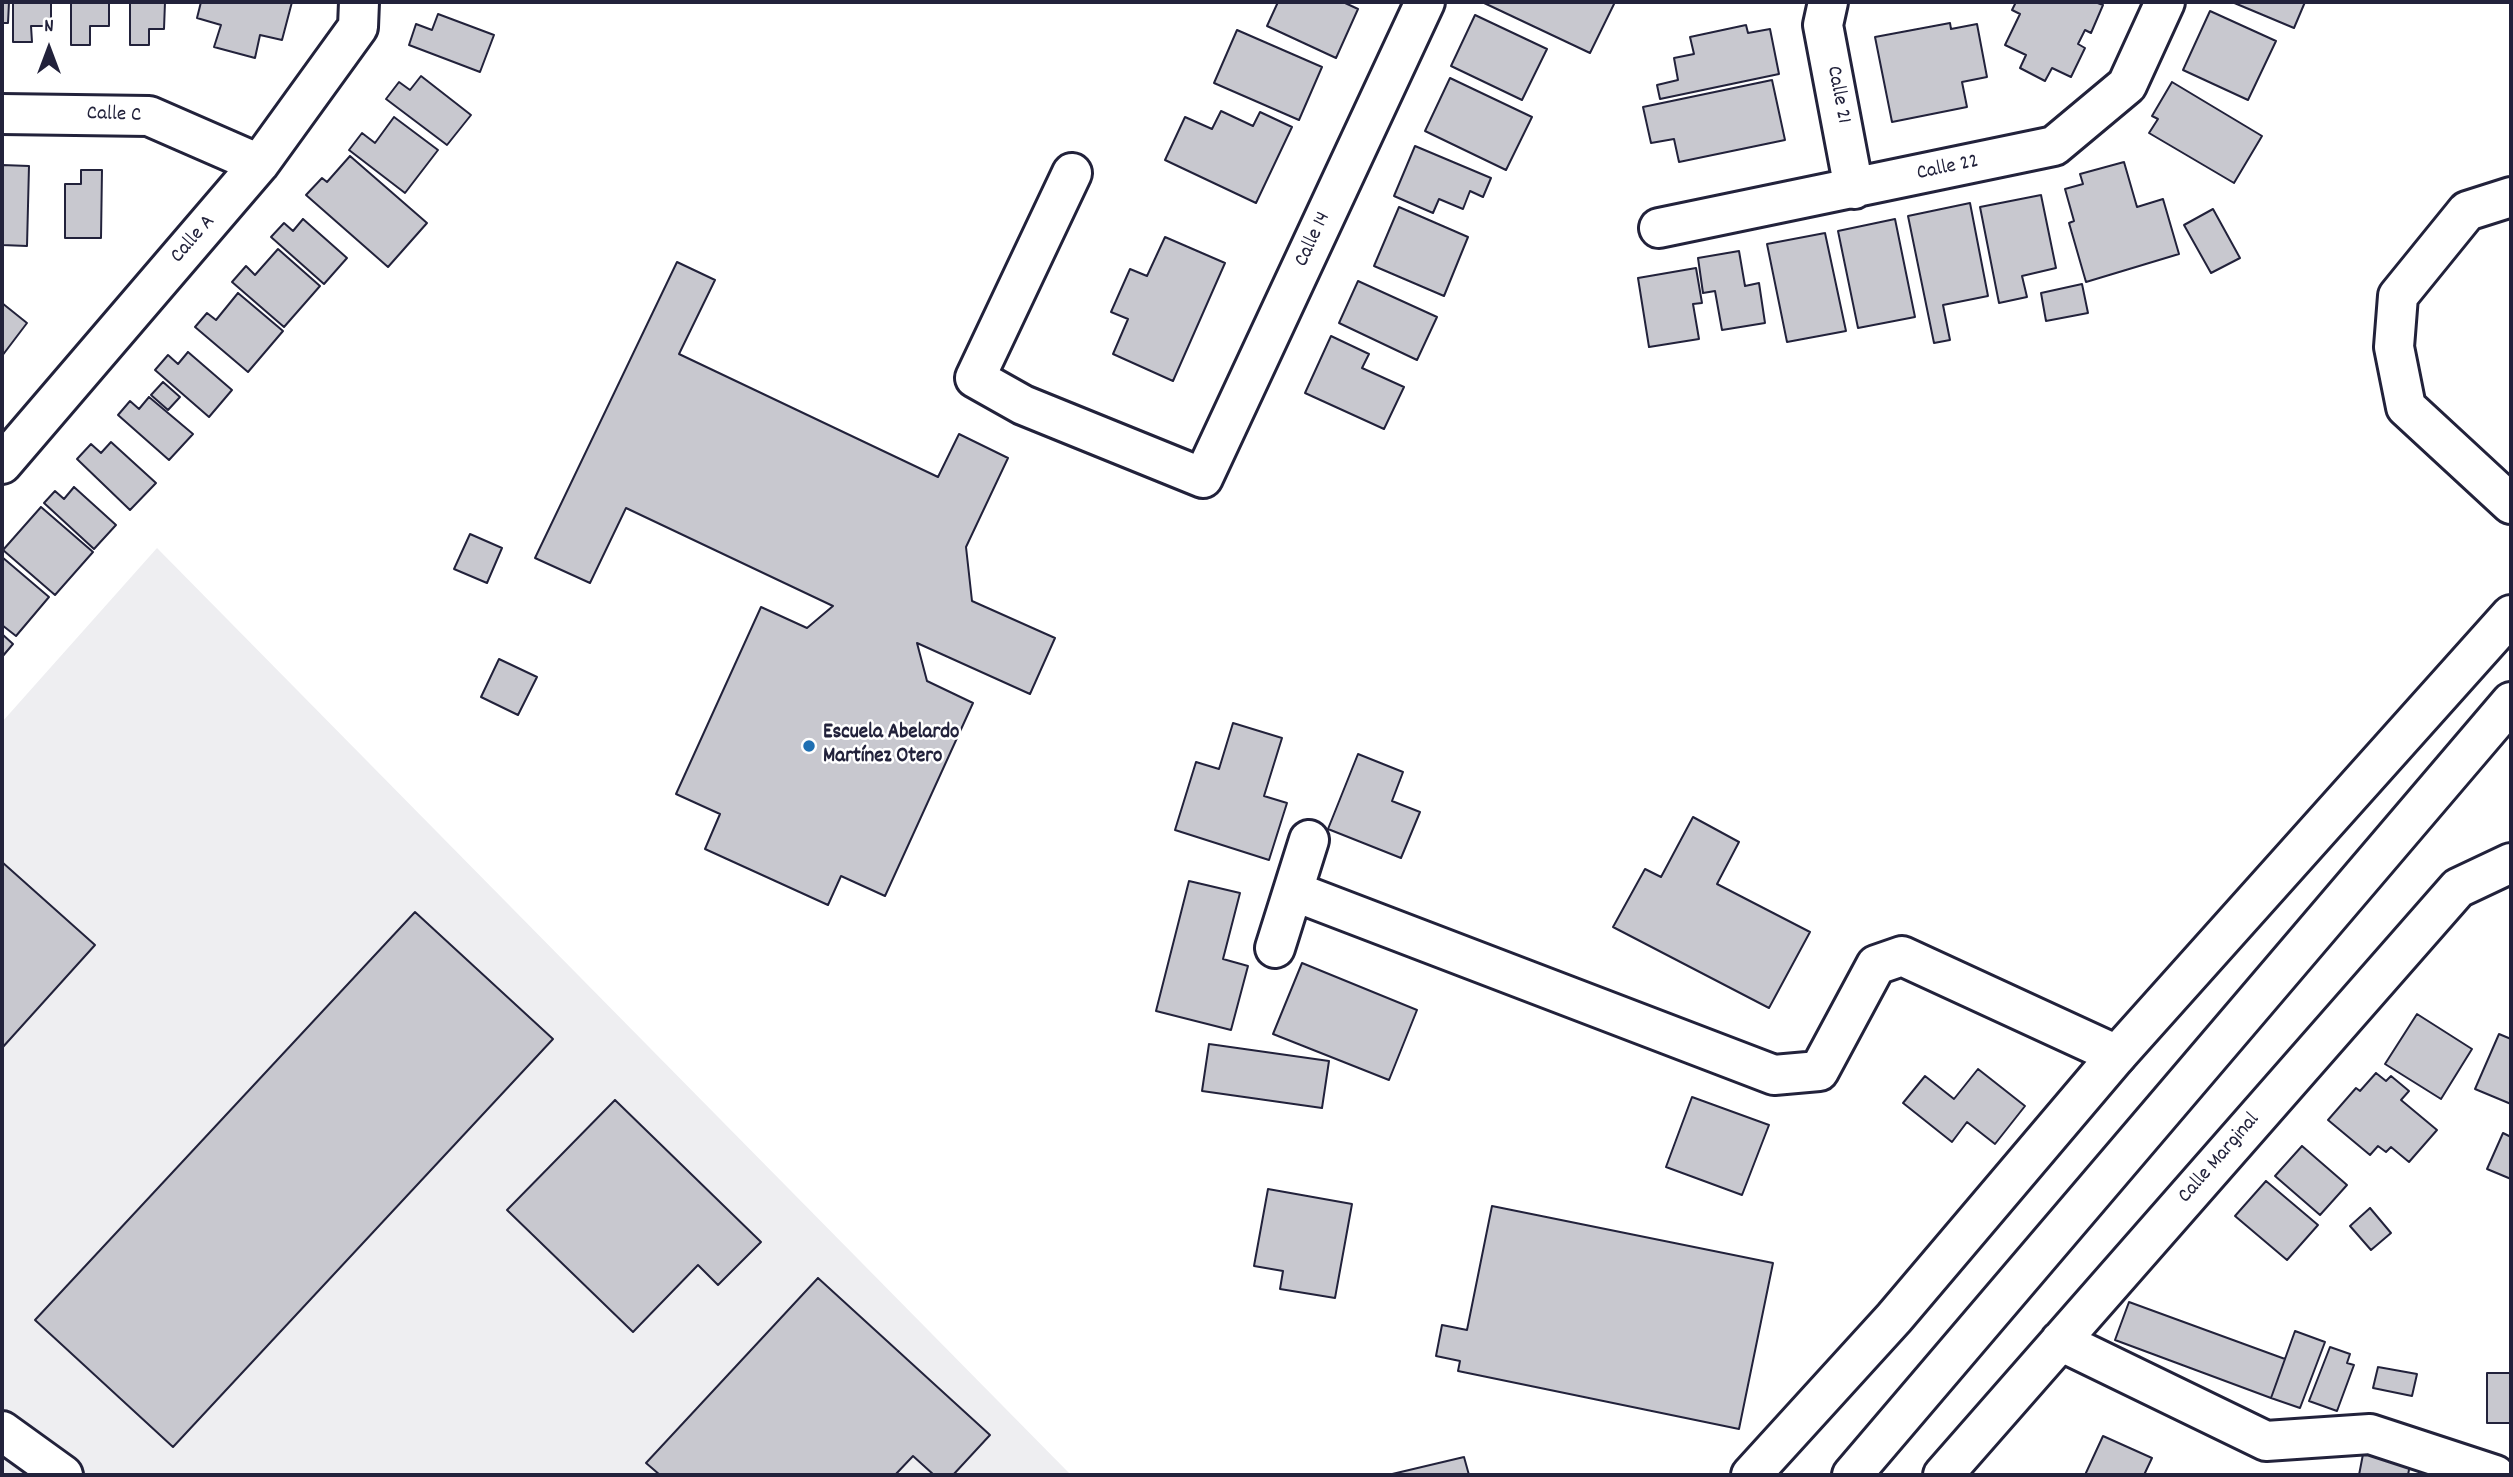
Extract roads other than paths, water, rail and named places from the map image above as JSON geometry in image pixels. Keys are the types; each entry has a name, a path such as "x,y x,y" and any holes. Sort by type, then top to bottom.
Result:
{"street":[{"name":"Calle A","path":"2,464 259,164 358,27 359,2"},
{"name":"Calle 14","path":"1072,173 975,378 1023,405 1203,478 1425,2"},
{"name":"Calle 21","path":"1828,2 1824,25 1854,189"},
{"name":"Calle 22","path":"1659,228 2054,146 2127,85 2165,2"},
{"name":"Calle C","path":"2,114 149,116 259,164"},
{"path":"2511,197 2467,211 2412,278 2398,296 2394,347 2406,407 2511,504"},
{"path":"1751,1475 1894,1318 2117,1055 2511,615"},
{"path":"1852,1475 2511,702"},
{"path":"1275,948 1309,840"},
{"name":"Calle Marginal","path":"1943,1475 2458,888 2511,863"},
{"path":"1293,891 1774,1075 1819,1071 1876,965 1902,956 2117,1055"},
{"path":"2060,1342 2266,1441 2370,1433 2496,1475"},
{"path":"2,1431 63,1475"}],"place":[{"name":"Escuela Abelardo Martínez Otero","path":"809,746"}]}
